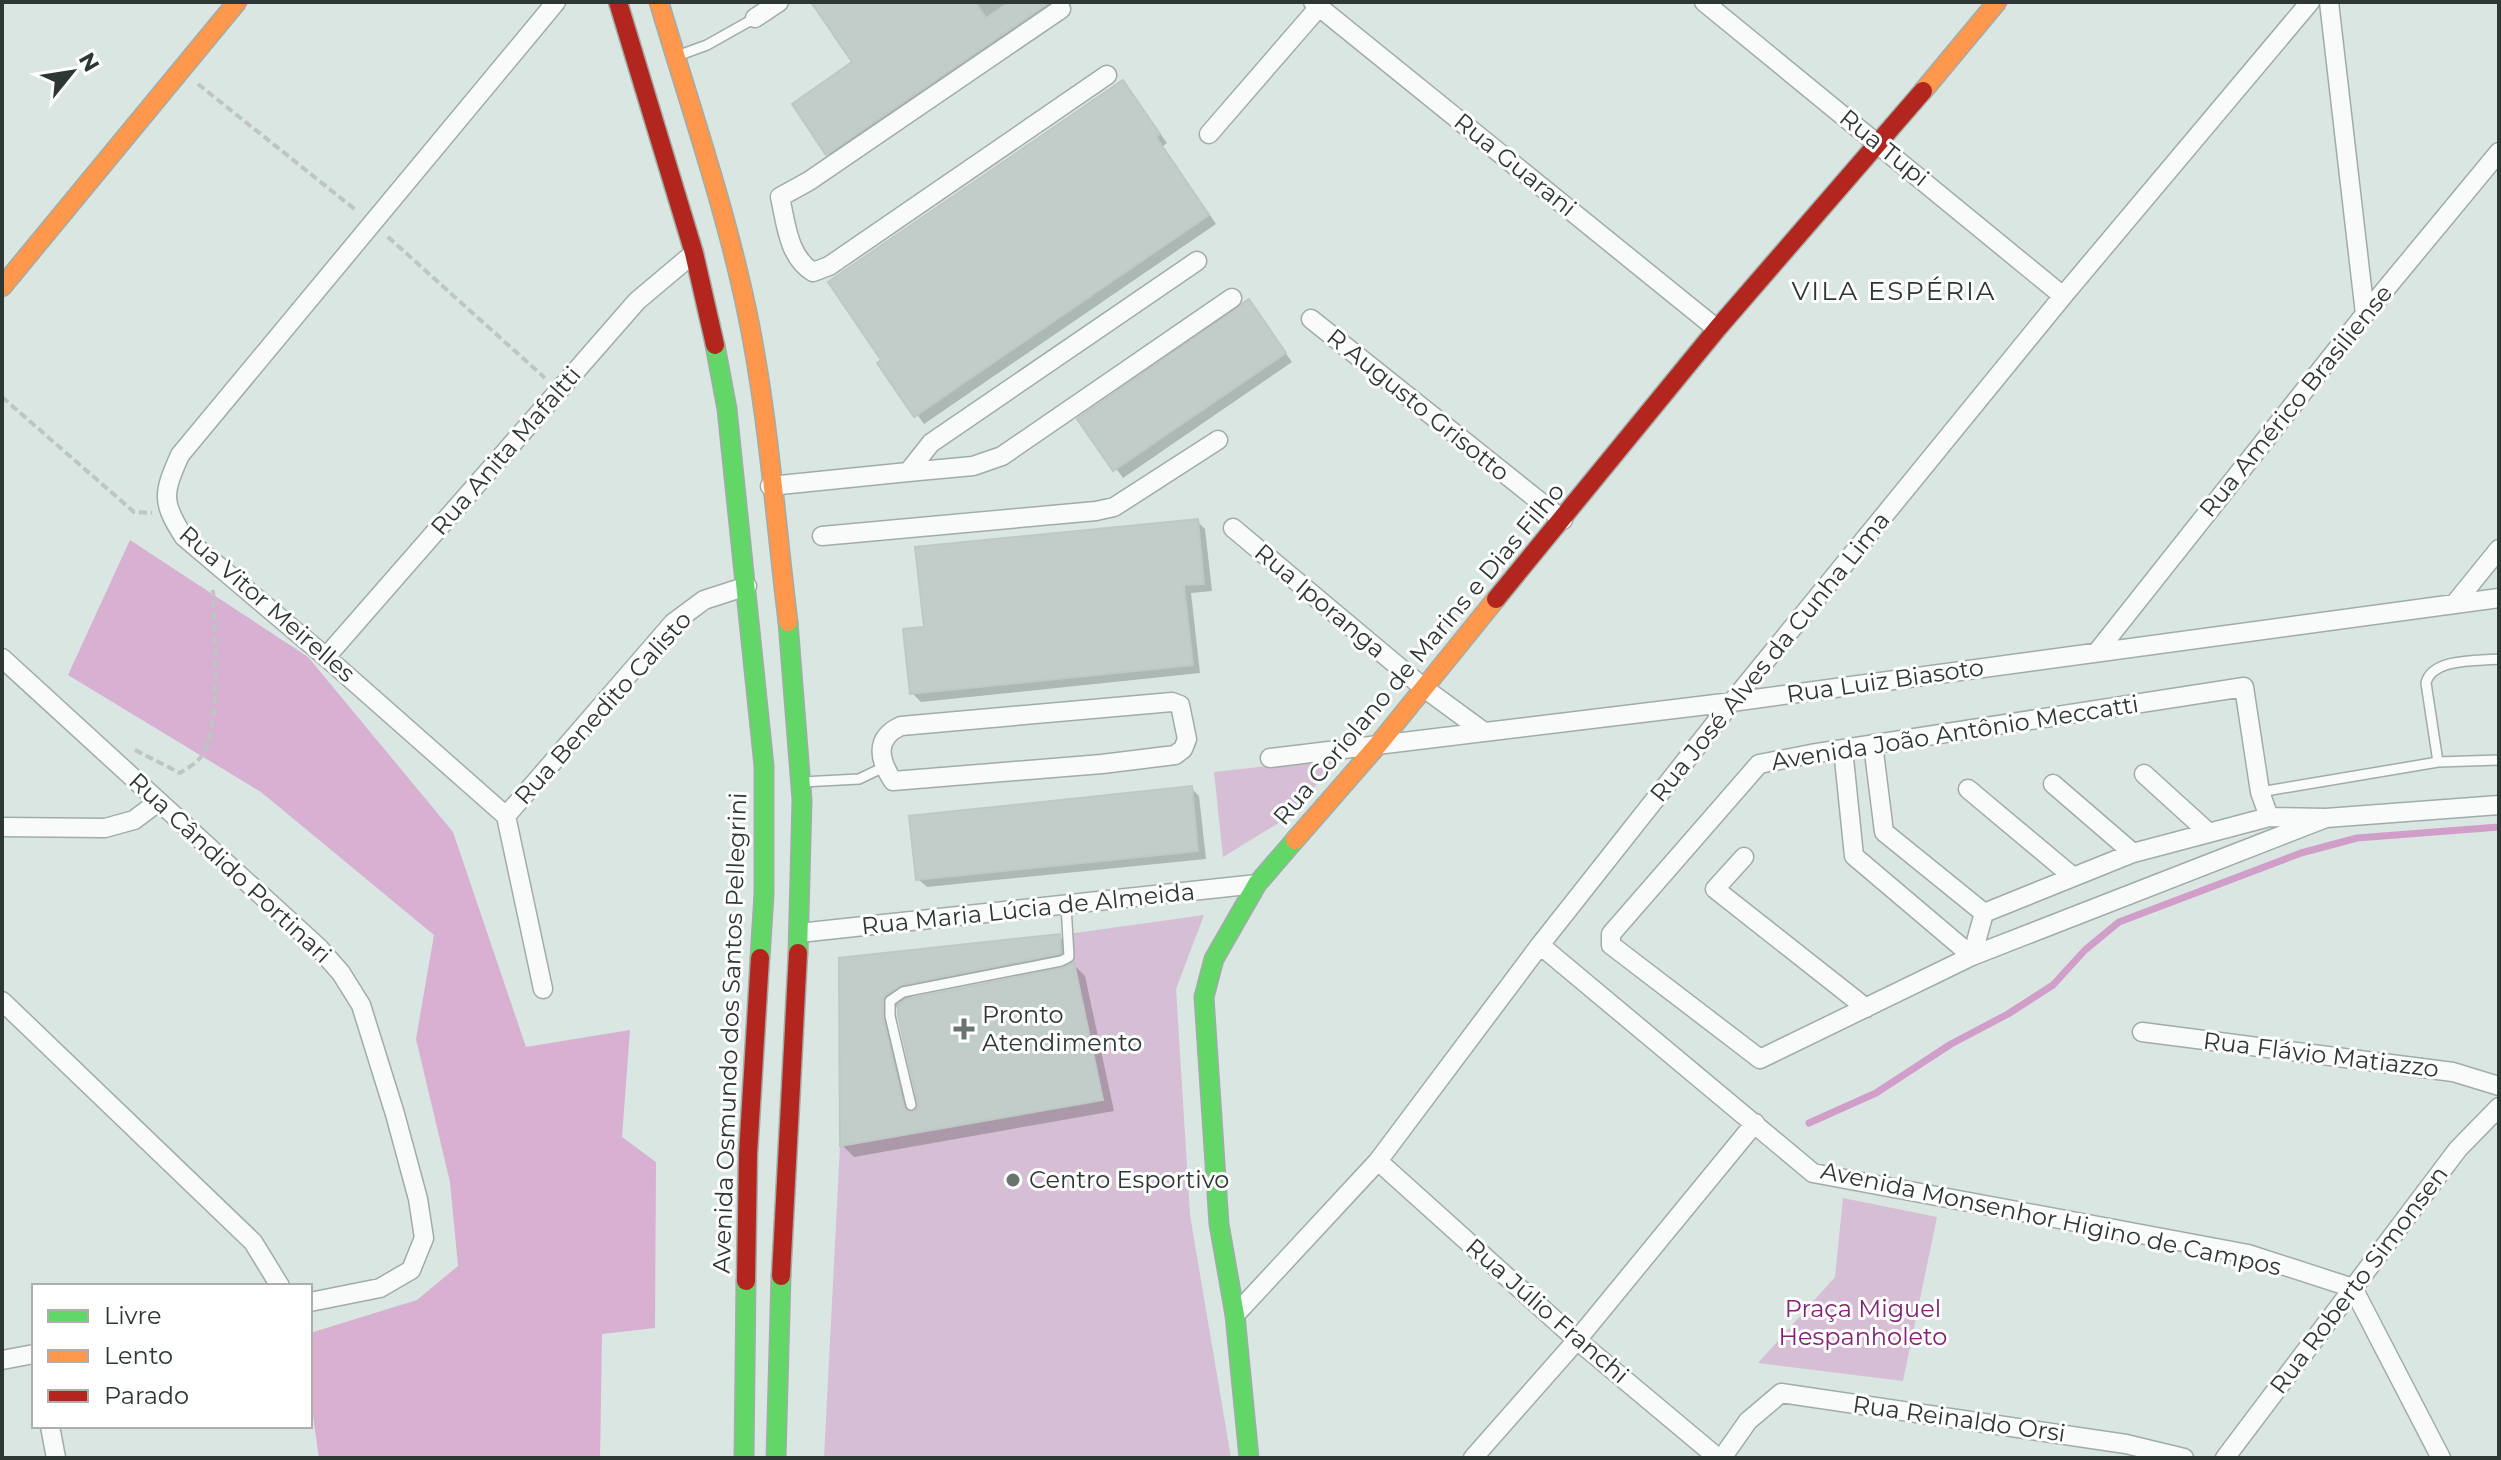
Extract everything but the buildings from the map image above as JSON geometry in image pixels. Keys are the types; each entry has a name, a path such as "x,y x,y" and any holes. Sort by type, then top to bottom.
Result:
{"main road":[{"path":"2,287 237,2"},
{"name":"Avenida Osmundo dos Santos Pellegrini","path":"618,2 694,253 712,328 727,409 764,766 764,894 748,1154 744,1458"},
{"path":"659,2 726,228 746,308 761,395 791,649 801,782 799,933 779,1314 776,1458"},
{"name":"Rua Coriolano de Marins e Dias Filho","path":"1249,1458 1235,1315 1219,1224 1204,997 1214,959 1257,884 1377,746 1717,329 1997,2"},
{"path":"748,1154 757,1178 759,1203 764,1213 773,1220 785,1221"}],"street":[{"name":"Rua Vitor Meirelles","path":"506,816 184,537 168,513 167,483 180,455 556,2"},
{"path":"755,18 779,2"},
{"name":"Rua Tupi","path":"1704,2 2063,296"},
{"name":"Rua José Alves da Cunha Lima","path":"1235,1315 1378,1161 1540,945 1732,702 2063,296 2310,2"},
{"path":"2329,2 2365,314"},
{"path":"1209,134 1316,4"},
{"name":"Rua Guarani","path":"1316,4 1717,329"},
{"path":"1061,9 809,181 780,197 797,259 813,272 829,266 1107,75"},
{"name":"Rua Américo Brasiliense","path":"2097,652 2365,314 2499,152"},
{"name":"Rua Anita Mafaltti","path":"326,657 637,301 694,253"},
{"path":"908,472 931,443 1197,261"},
{"path":"770,486 973,466 1002,456 1232,298"},
{"name":"R Augusto Grisotto","path":"1311,319 1563,520"},
{"path":"822,536 1114,507 1218,440"},
{"name":"Rua Iporanga","path":"1233,528 1424,688 1484,732"},
{"path":"2456,602 2499,549"},
{"name":"Rua Benedito Calisto","path":"506,816 673,623 704,600 747,586"},
{"name":"Rua Luiz Biasoto","path":"1270,758 1732,702 2499,598"},
{"name":"Rua Cândido Portinari","path":"2,658 319,948 341,973 361,1005 403,1142 418,1199 424,1238 411,1270 380,1288 312,1302"},
{"name":"Avenida João Antônio Meccatti","path":"2269,817 2260,792 2244,687 1759,764 1611,934 1611,945 1760,1059 1972,956 2326,818"},
{"path":"1172,702 1180,705 1184,714 1187,739 1183,749 1175,755 893,781 884,767 882,743 888,732 901,726 1172,702"},
{"path":"1873,744 1884,832 1984,913"},
{"path":"1843,749 1854,856 1972,956 1984,913"},
{"path":"2144,774 2209,833"},
{"path":"2053,784 2133,853"},
{"path":"1968,789 2072,876"},
{"path":"2,827 105,828 134,820 158,802"},
{"path":"1984,913 2133,853 2269,817 2326,818 2499,805"},
{"path":"506,816 543,989"},
{"path":"1744,857 1715,889 1866,1008"},
{"name":"Rua Maria Lúcia de Almeida","path":"799,933 1257,884"},
{"name":"Avenida Monsenhor Higino de Campos","path":"1540,945 1813,1173 2248,1254 2353,1288"},
{"path":"2,1001 253,1242 279,1284"},
{"name":"Rua Flávio Matiazzo","path":"2142,1032 2453,1072 2499,1086"},
{"name":"Rua Roberto Simonsen","path":"2225,1458 2458,1149 2499,1107"},
{"path":"1473,1458 1577,1340 1755,1123"},
{"name":"Rua Júlio Franchi","path":"1378,1161 1577,1340 1720,1458"},
{"path":"2353,1288 2441,1458"},
{"path":"2,1360 32,1354"},
{"name":"Rua Reinaldo Orsi","path":"1720,1458 1748,1421 1781,1393 2126,1444 2184,1458"},
{"path":"50,1428 56,1458"}],"lane":[{"path":"674,57 707,45 755,18"},
{"path":"2438,762 2426,683 2428,675 2434,668 2499,659"},
{"path":"2260,792 2438,762 2499,760"},
{"path":"801,782 859,779 884,767"},
{"path":"911,1105 890,1016 890,1001 903,992 1069,957 1066,905"}],"path":[{"path":"2,397 134,512 168,513"},
{"path":"123,744 180,773 200,759 210,739 216,666 212,559"}],"green space":[{"path":"1339,758 1295,810 1223,857 1214,772"},
{"name":"Centro Esportivo","path":"1204,915 1176,989 1190,1215 1231,1458 824,1458 840,1146 1103,1100 1068,934"},
{"name":"Praça Miguel Hespanholeto","path":"1843,1198 1937,1217 1903,1381 1758,1363 1835,1277"}],"shaded area":[{"path":"130,540 308,657 453,832 526,1047 630,1030 622,1137 656,1162 655,1328 602,1334 600,1458 319,1458 312,1409 312,1332 417,1300 458,1266 450,1182 416,1039 434,935 261,792 68,675"}],"waterway":[{"path":"1809,1123 1876,1093 1951,1044 2008,1014 2053,985 2085,950 2119,922 2301,853 2357,838 2499,827"}],"traffic: fast":[{"path":"715,345 727,409 764,766 764,894 760,958"},
{"path":"788,622 802,800 798,953"},
{"path":"1249,1458 1235,1315 1219,1224 1204,997 1214,959 1257,884 1295,840"},
{"path":"776,1458 781,1276"},
{"path":"744,1458 746,1281"}],"traffic: slow":[{"path":"2,287 237,2"},
{"path":"659,2 717,192 746,307 766,424 788,622"},
{"path":"1923,91 1997,2"},
{"path":"1295,840 1377,746 1496,599"}],"traffic: jam":[{"path":"618,2 694,253 715,345"},
{"path":"1496,599 1717,329 1923,91"},
{"path":"781,1276 798,953"},
{"path":"746,1281 748,1154 760,958"}],"place":[{"name":"Pronto Atendimento","path":"964,1029"},
{"name":"Centro Esportivo","path":"1013,1180"}],"district":[{"name":"VILA ESPÉRIA","path":"1894,291"}]}
